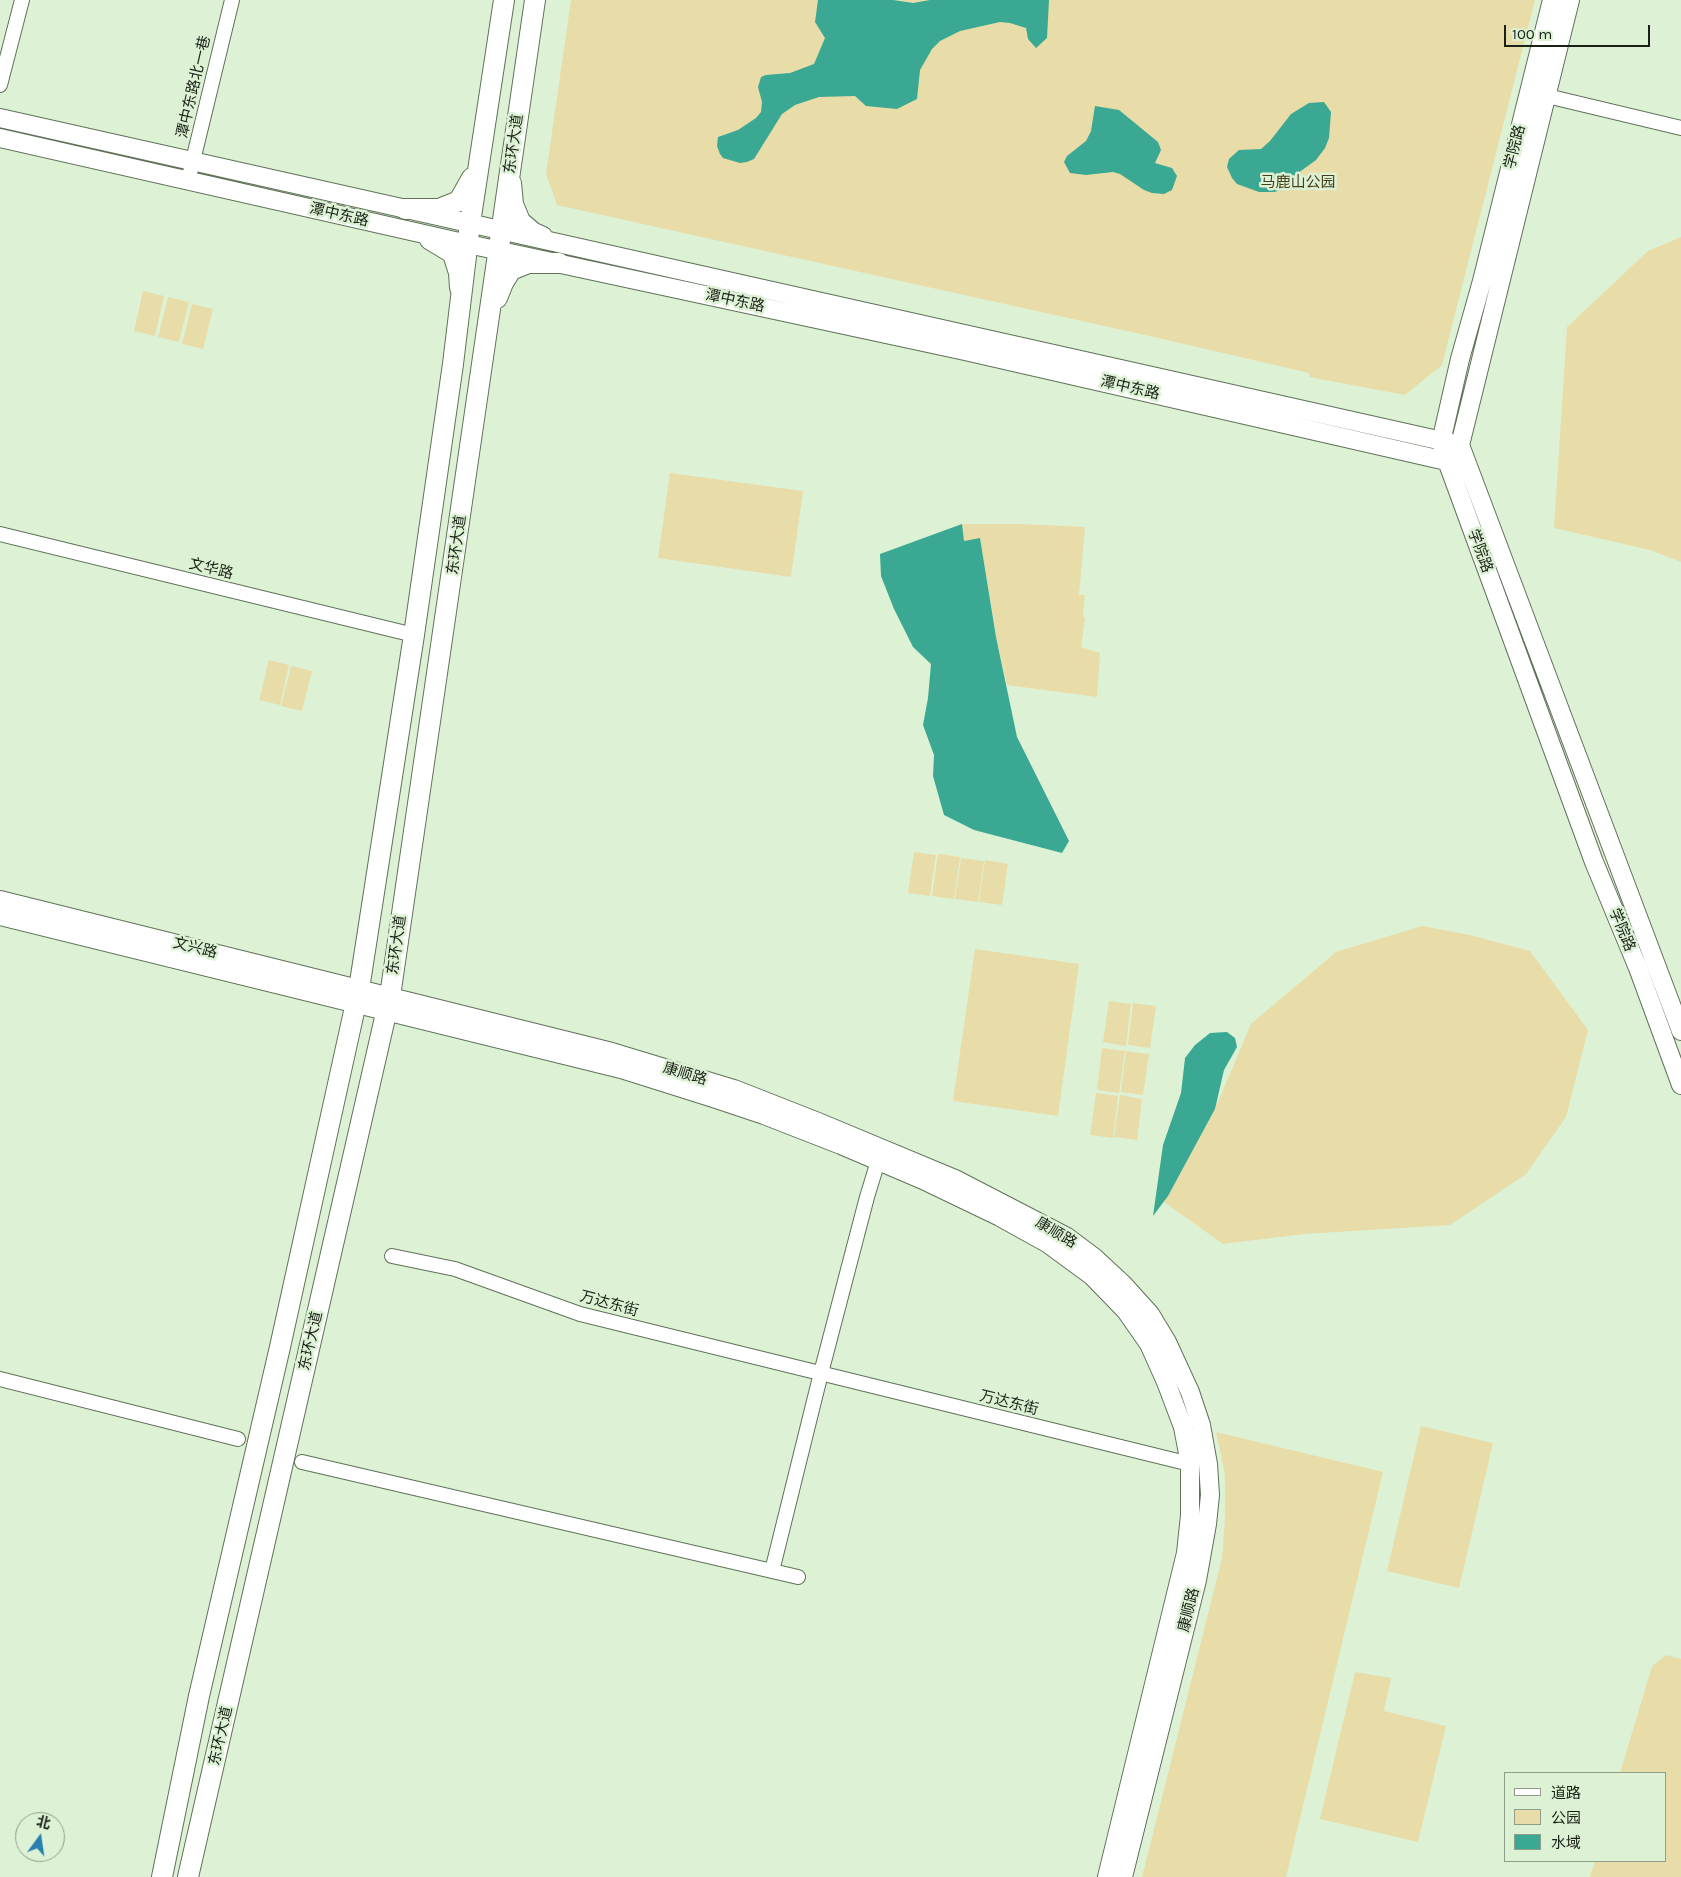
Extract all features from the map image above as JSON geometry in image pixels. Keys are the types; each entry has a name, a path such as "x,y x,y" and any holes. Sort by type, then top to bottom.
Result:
{"highway":[{"name":"东环大道","path":"162,1877 199,1696 280,1347 358,997 414,635 470,224 504,0"},
{"name":"东环大道","path":"188,1877 388,1004 535,0"},
{"path":"405,209 439,209 459,201 470,183 481,152"},
{"path":"488,323 503,283 511,270 528,263 562,254"}],"main road":[{"name":"学院路","path":"1552,0 1482,281 1460,360 1441,442 1594,862 1638,968 1681,1085"},
{"name":"学院路","path":"1570,0 1460,445 1681,1031"},
{"name":"潭中东路","path":"0,118 501,230 562,254 965,351 1468,466"},
{"name":"潭中东路","path":"0,138 499,251 562,254 1460,445"},
{"path":"510,164 514,204 521,221 562,254"},
{"path":"403,230 433,242 452,254 458,273 461,300"},
{"name":"文兴路","path":"0,900 358,997"},
{"name":"文兴路","path":"0,916 388,1004"},
{"name":"康顺路","path":"388,1004 621,1069 764,1115 878,1161 923,1180 1000,1217 1047,1243 1092,1276 1126,1311 1149,1344 1183,1427 1190,1464 1190,1515 1186,1553 1107,1877"},
{"name":"康顺路","path":"388,1004 603,1050 680,1072 734,1089 862,1140 955,1179 1066,1237 1095,1258 1123,1284 1150,1314 1167,1342 1190,1392 1201,1426 1208,1464 1210,1495 1197,1580 1123,1877"}],"street":[{"path":"0,85 22,0"},
{"name":"潭中东路北一巷","path":"188,181 232,0"},
{"path":"1547,96 1681,128"},
{"name":"文华路","path":"0,534 414,635"},
{"path":"772,1571 820,1373 878,1161"},
{"name":"万达东街","path":"392,1256 455,1269 580,1314 1190,1464"},
{"path":"0,1379 238,1439"},
{"path":"302,1462 798,1577"}],"green space":[{"name":"马鹿山公园","path":"571,0 1535,0 1442,365 1405,395 1309,377 1309,373 1154,337 557,205 546,174"},
{"path":"1681,237 1681,562 1650,550 1554,528 1567,327 1648,251"},
{"path":"143,291 164,296 155,336 134,331"},
{"path":"168,297 189,302 179,342 158,337"},
{"path":"192,304 213,309 203,349 182,344"},
{"path":"670,473 803,491 791,577 658,558"},
{"path":"962,524 1085,527 1079,595 1085,595 1083,616 1085,619 1081,647 1100,653 1097,697 1007,685 996,637 980,538 964,541"},
{"path":"269,660 289,665 280,705 259,700"},
{"path":"291,666 312,671 302,711 281,706"},
{"path":"914,852 936,855 930,896 908,893"},
{"path":"938,854 960,857 954,899 932,896"},
{"path":"961,858 984,861 978,902 955,899"},
{"path":"985,860 1008,864 1002,905 979,902"},
{"path":"1422,926 1470,935 1530,951 1588,1030 1566,1117 1526,1174 1450,1225 1304,1234 1223,1244 1164,1202 1215,1109 1251,1024 1336,952"},
{"path":"975,949 1079,964 1058,1116 953,1101"},
{"path":"1109,1001 1131,1004 1126,1046 1103,1042"},
{"path":"1133,1003 1156,1006 1150,1048 1128,1045"},
{"path":"1102,1048 1125,1051 1119,1093 1097,1090"},
{"path":"1126,1051 1149,1054 1143,1095 1121,1092"},
{"path":"1096,1093 1118,1096 1113,1138 1090,1135"},
{"path":"1120,1095 1142,1099 1137,1140 1114,1137"},
{"path":"1421,1426 1493,1443 1459,1588 1387,1571"},
{"path":"1216,1432 1383,1472 1286,1877 1142,1877 1222,1558 1225,1518 1225,1475"},
{"path":"1666,1655 1681,1659 1681,1877 1590,1877 1595,1862 1666,1862 1666,1772 1620,1772 1652,1666"},
{"path":"1355,1672 1391,1678 1384,1711 1446,1726 1418,1842 1320,1819"}],"water":[{"path":"818,0 893,0 913,3 930,0 1049,0 1047,38 1036,48 1028,39 1026,28 1000,22 960,31 940,41 932,49 920,70 917,99 897,109 866,106 855,96 819,97 795,105 782,114 754,159 740,163 723,158 717,146 718,137 738,130 756,118 761,112 762,102 758,87 761,77 790,73 814,64 825,38 815,22"},
{"path":"1324,102 1331,112 1329,138 1325,148 1316,160 1294,176 1290,188 1274,192 1259,192 1237,184 1227,167 1229,159 1239,150 1261,149 1270,141 1291,114 1309,103"},
{"path":"1095,106 1119,110 1158,142 1161,150 1155,163 1172,168 1177,176 1172,190 1164,194 1152,193 1144,190 1120,174 1113,172 1086,175 1070,173 1064,162 1067,156 1086,141 1091,131"},
{"path":"962,524 964,541 980,538 996,637 1017,737 1069,841 1062,853 974,830 944,815 933,776 934,755 923,725 931,664 913,647 894,609 881,576 880,554"},
{"path":"1227,1032 1235,1038 1237,1047 1224,1070 1215,1109 1168,1196 1153,1216 1163,1145 1181,1093 1185,1058 1195,1045 1210,1033"}]}
